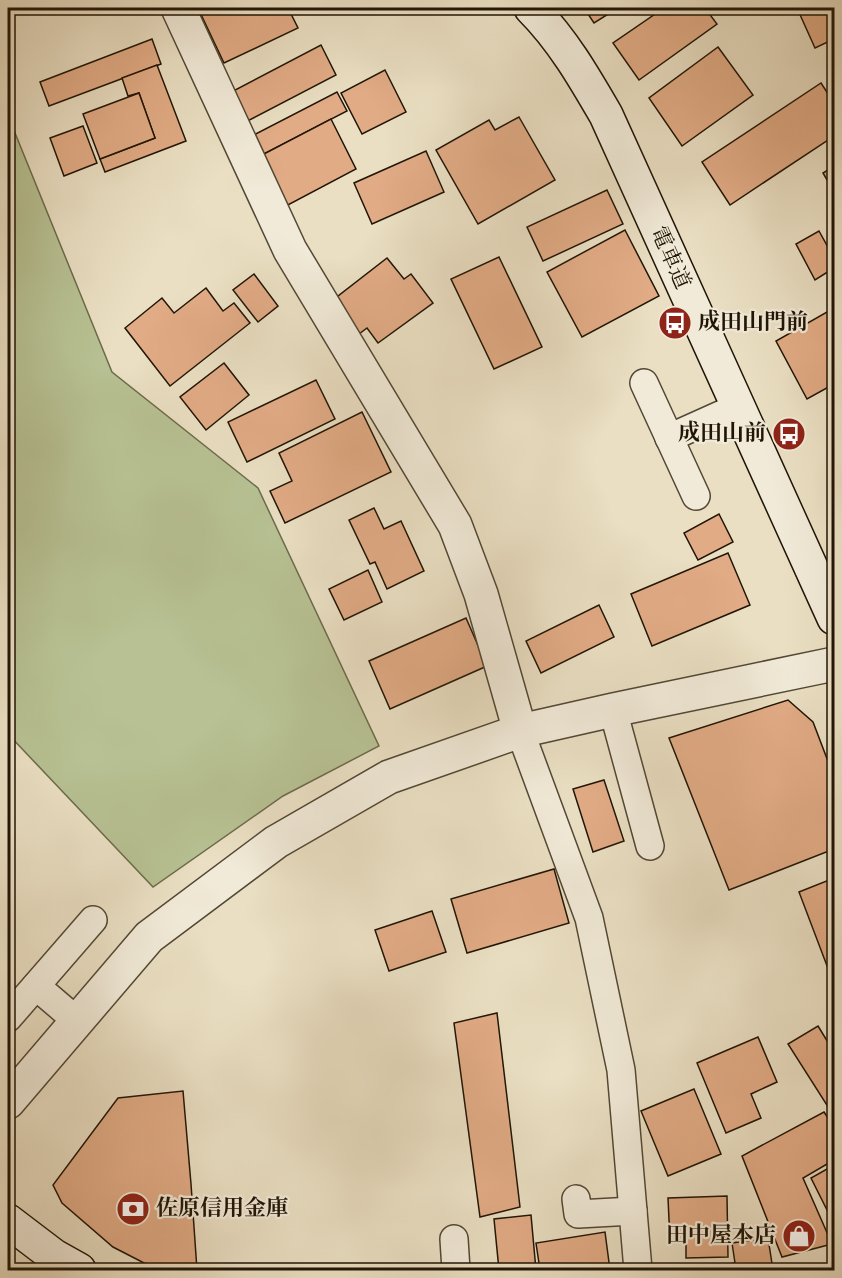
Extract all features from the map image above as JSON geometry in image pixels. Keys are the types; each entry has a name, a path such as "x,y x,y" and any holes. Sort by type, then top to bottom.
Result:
{"street":[{"path":"178,8 290,250 454,525 481,594 520,731"},
{"name":"電車道","path":"531,8 547,23 574,61 606,115 834,618"},
{"path":"8,1102 149,938 276,842 389,777 520,731 834,664"},
{"path":"8,1221 54,1256 79,1270"}],"lane":[{"path":"644,383 696,496"},
{"path":"669,438 738,407"},
{"path":"613,710 650,846"},
{"path":"520,731 589,918 621,1071 638,1270"},
{"path":"8,1018 93,920"},
{"path":"36,986 77,1021"},
{"path":"576,1199 578,1214 633,1211"},
{"path":"454,1239 456,1270"}],"green space":[{"path":"8,107 13,128 112,372 258,488 379,746 283,796 153,887 8,734"}],"building":[{"path":"28,8 64,8 29,14"},
{"path":"198,8 288,8 298,28 224,63"},
{"path":"584,8 618,8 594,23"},
{"path":"664,8 705,8 717,24 639,80 613,43"},
{"path":"797,8 834,8 834,39 815,48"},
{"path":"152,39 161,64 49,106 40,82"},
{"path":"321,45 336,75 234,128 218,99"},
{"path":"718,47 753,95 682,146 649,98"},
{"path":"157,65 186,141 105,172 100,159 155,138 139,93 128,96 122,78"},
{"path":"385,70 406,112 362,134 341,93"},
{"path":"821,83 834,103 834,136 730,205 702,162"},
{"path":"337,92 347,111 260,156 250,137"},
{"path":"139,93 155,138 100,159 83,114"},
{"path":"519,117 555,180 478,224 436,150 489,120 495,130"},
{"path":"331,119 356,169 286,206 260,156"},
{"path":"83,126 97,163 64,176 50,138"},
{"path":"426,151 444,192 372,224 354,183"},
{"path":"834,166 834,192 823,173"},
{"path":"607,190 623,224 543,261 527,227"},
{"path":"625,230 659,296 582,337 547,272"},
{"path":"819,231 834,258 834,268 815,280 796,244"},
{"path":"499,257 542,347 494,369 451,279"},
{"path":"387,258 404,279 411,274 433,303 378,343 367,328 359,334 333,300"},
{"path":"254,274 278,306 258,322 233,290"},
{"path":"206,288 223,311 234,303 250,323 170,386 125,328 162,298 174,313"},
{"path":"834,308 834,384 807,399 776,341"},
{"path":"224,363 249,395 206,430 180,397"},
{"path":"316,380 335,419 247,462 228,422"},
{"path":"362,412 391,472 285,523 270,491 292,481 279,453"},
{"path":"374,508 384,529 401,521 424,571 387,589 375,562 370,564 349,520"},
{"path":"719,514 733,542 698,560 684,533"},
{"path":"728,553 750,605 652,646 631,594"},
{"path":"368,570 382,602 344,620 329,589"},
{"path":"599,605 614,637 541,673 526,641"},
{"path":"466,618 487,666 390,709 369,661"},
{"path":"788,700 813,722 834,777 834,849 729,890 669,738"},
{"path":"604,780 624,841 593,852 573,789"},
{"path":"554,869 569,923 467,953 451,899"},
{"path":"834,878 834,978 832,979 799,892"},
{"path":"432,911 446,952 389,971 375,930"},
{"path":"497,1013 520,1207 480,1217 454,1023"},
{"path":"818,1026 834,1052 834,1107 830,1110 788,1044"},
{"path":"758,1037 777,1082 751,1094 761,1118 726,1133 697,1063"},
{"path":"694,1089 721,1154 668,1176 641,1111"},
{"path":"183,1091 197,1270 172,1270 144,1263 113,1247 62,1203 53,1185 118,1098"},
{"path":"824,1112 834,1127 834,1160 803,1178 832,1244 782,1257 742,1156"},
{"path":"834,1165 834,1224 811,1178"},
{"path":"727,1196 728,1257 686,1258 686,1240 670,1241 668,1198"},
{"path":"531,1215 536,1270 499,1270 494,1219"},
{"path":"605,1232 610,1270 540,1270 536,1243"},
{"path":"768,1238 773,1270 706,1270 705,1267 735,1263 732,1243"}],"place":[{"name":"成田山門前","path":"675,323"},
{"name":"成田山前","path":"789,434"},
{"name":"佐原信用金庫","path":"133,1209"},
{"name":"田中屋本店","path":"799,1236"}]}
